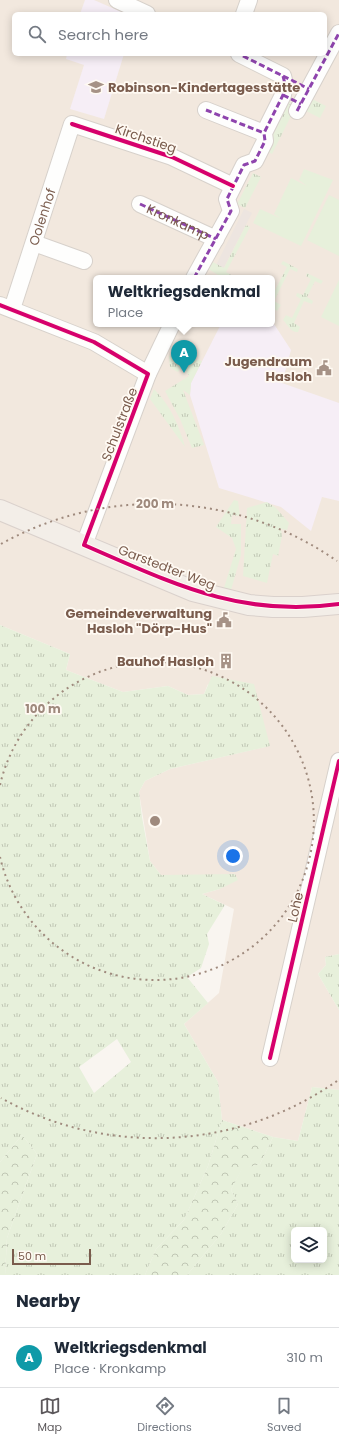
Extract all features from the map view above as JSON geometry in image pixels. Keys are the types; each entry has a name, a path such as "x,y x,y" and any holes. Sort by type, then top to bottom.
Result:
{"main road":[{"name":"Garstedter Weg","path":"0,510 193,591 233,601 274,607 304,607 339,604"}],"street":[{"path":"117,0 144,12"},
{"path":"245,12 249,0"},
{"path":"327,55 339,33"},
{"path":"243,56 284,87 299,108 326,56"},
{"path":"284,87 308,89"},
{"name":"Kronkamp","path":"196,275 230,211 228,199 233,186 244,165 255,161 265,141 264,133 284,87"},
{"path":"206,110 264,133"},
{"name":"Kirchstieg","path":"72,124 172,157 233,186"},
{"name":"Oolenhof","path":"6,307 34,243 72,124"},
{"name":"Kronkamp","path":"140,204 216,239"},
{"path":"34,243 84,261"},
{"name":"Schulstraße","path":"6,307 94,342 148,374 84,545"},
{"path":"148,374 171,327"},
{"name":"Lohe","path":"270,1058 339,761"}],"shaded area":[{"path":"0,0 339,0 339,954 325,957 326,965 318,974 339,1010 339,1090 312,1087 298,1141 273,1137 222,1120 218,1082 184,1024 219,993 234,909 202,894 220,889 185,875 161,875 150,861 139,792 145,781 170,769 269,746 208,684 204,694 188,695 168,686 123,692 66,670 70,654 0,625"},
{"path":"85,0 94,0 121,12 81,12"},
{"name":"Robinson-Kindertagesstätte","path":"67,56 123,56 104,119 70,109 84,65 66,59"},
{"path":"244,209 252,213 223,269 216,265"},
{"path":"275,326 291,350 282,383 339,403 339,501 322,497 311,531 281,507 219,488 190,395 191,383 219,327 275,327"}],"green space":[{"path":"312,99 326,106 320,118 302,109"},
{"path":"289,102 296,106 272,154 265,150"},
{"path":"304,169 333,180 301,246 253,223 260,209 280,218 274,214 291,178 307,186 299,180"},
{"path":"253,173 261,177 245,208 237,204"},
{"path":"329,195 339,200 339,256 307,240"},
{"path":"246,225 250,227 226,272 231,275 218,275 205,267 209,260 224,268"},
{"path":"283,261 298,269 297,272 290,269 275,299 275,290 287,267 281,264"},
{"path":"307,273 323,281 321,284 315,281 307,297 313,301 312,304 304,301 294,323 300,327 298,332 296,332 291,330 283,320 286,315 292,318 301,299 296,296 297,293 303,295 311,279 306,276"},
{"path":"339,280 339,326 321,317"},
{"path":"275,302 281,305 277,311 275,309"},
{"path":"174,354 202,361 191,383 190,395 183,390 204,445 192,448 180,419 165,391 189,376 184,368 181,368 178,372 170,368 169,356"},
{"path":"154,389 165,402 173,416 185,447 150,399"},
{"path":"234,500 238,501 240,516 232,515 231,524 241,524 241,555 231,590 223,591 236,549 232,538 216,527"},
{"path":"267,502 276,508 289,523 287,530 281,529 282,536 278,556 273,554 267,583 243,576 247,508"},
{"path":"0,625 70,654 66,670 123,692 168,686 188,695 204,694 212,676 254,684 270,746 170,769 145,781 139,792 150,861 161,875 235,874 238,880 220,889 202,894 225,905 207,934 209,944 201,968 187,977 208,1003 184,1024 218,1082 222,1120 208,1166 184,1220 156,1249 145,1275 5,1275 7,1238 37,1154 22,1135 0,1162","holes":["117,1039 131,1062 94,1093 79,1067"]},
{"path":"339,954 339,1010 318,974 326,965 325,957"},
{"path":"312,1087 339,1090 339,1275 187,1275 221,1234 238,1204 231,1190 242,1168 260,1164 273,1137 298,1141"},
{"path":"222,1120 273,1137 260,1164 242,1169 231,1190 238,1204 221,1234 187,1275 145,1275 156,1249 184,1220 208,1166"},
{"path":"22,1135 37,1154 7,1238 5,1275 0,1275 0,1162"}],"marked path":[{"path":"327,55 339,33"},
{"path":"196,275 231,211 227,199 244,165 255,161 265,141 264,133 283,95 285,84 283,76 243,56"},
{"path":"297,111 327,56"},
{"path":"283,76 309,89"},
{"path":"283,95 301,104"},
{"path":"206,110 264,133"},
{"path":"140,204 216,239"}],"cycle path":[{"path":"72,124 172,157 233,186"},
{"path":"0,305 94,342 148,374 84,545 177,584 238,602 270,606 303,607 339,604"},
{"path":"270,1058 339,761"}],"place":[{"name":"Robinson-Kindertagesstätte","path":"96,87"},
{"name":"Jugendraum Hasloh","path":"324,368"},
{"name":"Weltkriegsdenkmal","path":"184,373"},
{"name":"Gemeindeverwaltung Hasloh \"Dörp-Hus\"","path":"224,620"},
{"name":"Bauhof Hasloh","path":"226,661"}]}
